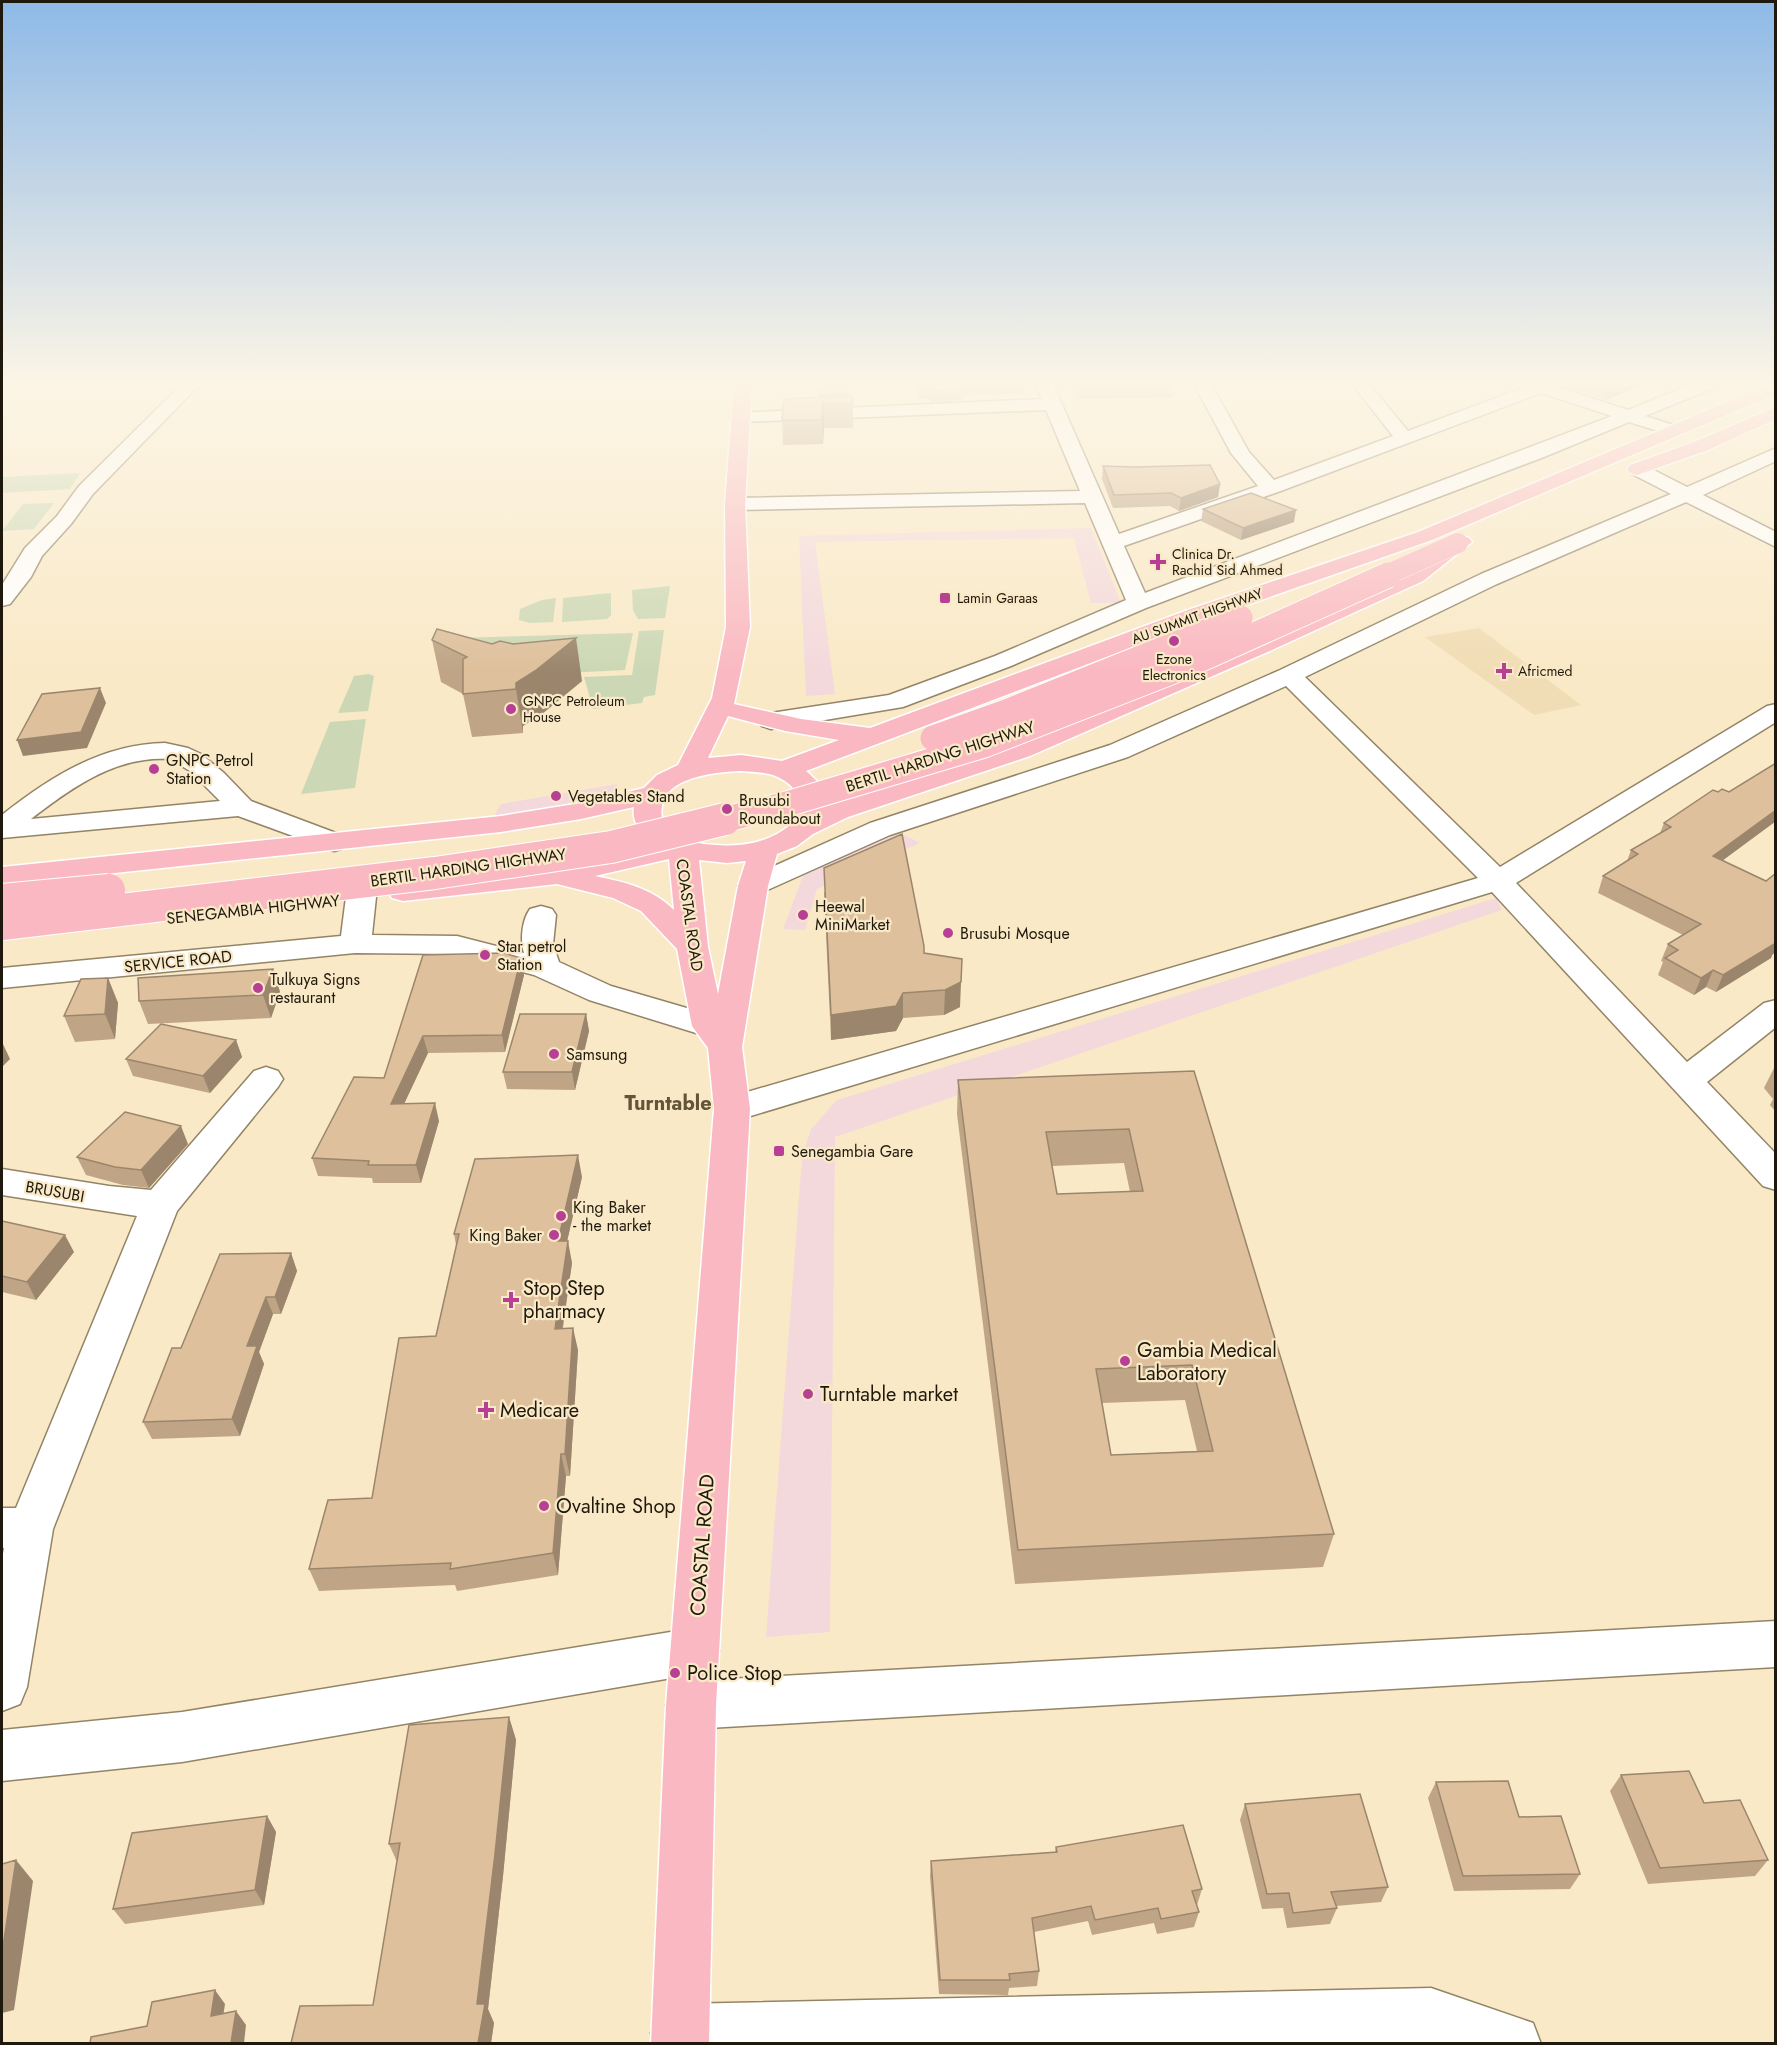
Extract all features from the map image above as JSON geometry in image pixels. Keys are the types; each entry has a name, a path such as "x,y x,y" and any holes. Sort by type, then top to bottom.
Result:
{"main road":[{"path":"688,771 730,704 738,627 736,479"},
{"name":"AU SUMMIT HIGHWAY","path":"775,768 880,735 1196,615 1425,536 1559,479"},
{"name":"BERTIL HARDING HIGHWAY","path":"2,900 336,867 543,839 864,763 1006,712 1316,587 1425,536"},
{"name":"BERTIL HARDING HIGHWAY","path":"2,924 424,874 599,848 787,804 995,740 1181,668 1469,539 1415,576 1264,645 1021,750 838,811 806,827"},
{"path":"730,704 771,721 820,731 880,735"},
{"path":"730,704 775,768"},
{"path":"741,763 775,768 806,783 814,797 815,812 806,827 788,840 764,849 735,854 706,853 681,848 660,837 649,824 646,809 653,794 668,781 688,771 714,764 741,763"},
{"path":"2,876 501,824 581,811 653,794"},
{"name":"COASTAL ROAD","path":"680,2038 691,1705 732,1109 717,1037 692,948 685,863 681,848"},
{"name":"SENEGAMBIA HIGHWAY","path":"2,937 554,876 681,848"},
{"name":"COASTAL ROAD","path":"717,1037 764,849"},
{"path":"554,876 609,886 652,905 692,948"}],"street":[{"path":"2,599 20,577 33,553 64,520 97,479"},
{"path":"1084,479 1114,543 1138,603"},
{"path":"1261,479 1272,488"},
{"path":"1114,543 1294,479"},
{"path":"771,721 894,702 1004,661 1138,603 1467,479"},
{"path":"1659,479 1776,541"},
{"path":"753,886 880,829 1119,751 1289,675 1479,584 1721,479"},
{"path":"735,504 1091,497"},
{"path":"2,565 27,564"},
{"path":"1289,675 1498,881 1776,1177"},
{"path":"732,1109 1498,881 1648,786 1776,711"},
{"path":"2,829 66,779 101,762 129,754 167,750 181,754 203,767 241,807 334,842"},
{"path":"2,829 241,807"},
{"path":"355,944 361,897"},
{"path":"541,915 537,944 545,968"},
{"name":"SERVICE ROAD","path":"2,978 355,944 457,945 545,968 600,993 717,1037"},
{"path":"1686,1080 1776,1010"},
{"path":"2,1687 16,1529 160,1205 266,1079"},
{"name":"BRUSUBI","path":"2,1182 109,1200 160,1205"},
{"path":"691,1705 1776,1644"},
{"path":"2,1756 183,1737 695,1652"},
{"path":"680,2038 1431,2017 1512,2043"}],"shaded area":[{"path":"1091,528 1121,603 1091,603 1074,538 815,542 835,694 806,696 799,536"},
{"name":"Africmed","path":"1479,628 1581,705 1534,715 1425,637"},
{"path":"617,784 614,798 493,818 501,804"},
{"path":"891,828 920,843 817,889 805,930 783,929 803,876"},
{"name":"Turntable market","path":"1496,898 1502,910 835,1137 830,1632 766,1637 802,1157 811,1129 837,1100"}],"green space":[{"path":"2,479 76,479 70,489 2,493"},
{"path":"54,503 34,529 2,531 23,504"},
{"path":"670,586 665,618 638,619 633,610 632,590"},
{"path":"611,593 611,615 607,619 562,622 563,598"},
{"path":"556,598 553,622 530,623 519,620 520,609 542,600"},
{"path":"664,630 655,695 644,697 642,703 593,709 584,677 632,675 639,631"},
{"path":"633,633 625,670 469,678 453,638"},
{"path":"369,674 374,676 368,711 338,713 354,676"},
{"path":"366,719 355,788 301,794 330,722"}],"building":[{"path":"1108,479 1218,479 1220,484 1181,498 1171,493 1114,495"},
{"path":"1251,493 1296,510 1243,528 1203,509"},
{"path":"437,629 492,644 500,641 513,644 576,638 535,671 516,683 516,689 463,694 463,659 467,657 432,640"},
{"path":"100,688 81,732 17,740 42,694"},
{"path":"1776,763 1776,810 1713,856 1766,881 1776,873 1776,943 1723,975 1713,970 1701,978 1665,958 1678,950 1668,944 1701,924 1603,876 1638,854 1631,850 1671,827 1664,823 1713,790 1718,792 1722,789 1729,792"},
{"path":"902,834 924,953 962,959 961,982 945,990 903,993 896,1006 831,1015 824,868"},
{"path":"504,953 521,958 502,1035 423,1036 391,1104 435,1103 416,1165 368,1165 369,1161 312,1158 354,1077 384,1078 423,955"},
{"path":"273,969 263,995 139,1001 138,978"},
{"path":"108,978 105,1014 64,1016 81,979"},
{"path":"520,1014 586,1014 572,1072 503,1072"},
{"path":"161,1024 236,1040 203,1076 126,1059"},
{"name":"Gambia Medical Laboratory","path":"1194,1071 1334,1534 1018,1550 958,1080","holes":["1129,1129 1143,1191 1057,1194 1046,1132","1192,1365 1213,1451 1111,1455 1096,1369"]},
{"path":"125,1112 181,1126 141,1170 115,1167 77,1157"},
{"path":"578,1155 558,1241 568,1241 555,1329 573,1328 565,1454 561,1454 553,1553 450,1569 451,1563 309,1569 328,1500 372,1498 399,1338 436,1336 459,1234 454,1234 475,1159"},
{"path":"2,1221 65,1235 27,1282 2,1276"},
{"path":"291,1253 275,1297 266,1297 247,1346 257,1346 232,1419 143,1422 172,1348 181,1348 220,1254"},
{"path":"509,1717 477,2004 485,2004 478,2043 291,2043 300,2006 373,2005 400,1843 389,1844 409,1725"},
{"path":"1689,1771 1704,1803 1740,1800 1768,1860 1660,1868 1621,1775"},
{"path":"1508,1781 1519,1817 1561,1816 1580,1874 1463,1876 1436,1782"},
{"path":"1360,1794 1388,1887 1331,1892 1337,1908 1293,1913 1289,1893 1267,1894 1245,1804"},
{"path":"267,1816 255,1890 113,1909 132,1833"},
{"path":"1183,1825 1202,1889 1192,1891 1199,1912 1161,1919 1158,1908 1095,1920 1091,1906 1032,1918 1039,1971 1009,1974 1010,1980 940,1980 931,1861 1057,1852 1056,1847"},
{"path":"16,1860 2,1953 2,1864"},
{"path":"215,1990 211,2016 236,2011 231,2043 90,2043 91,2037 147,2026 152,2002"}],"place":[{"name":"Clinica Dr. Rachid Sid Ahmed","path":"1158,562"},
{"name":"Lamin Garaas","path":"945,598"},
{"name":"Ezone Electronics","path":"1174,641"},
{"name":"Africmed","path":"1504,671"},
{"name":"GNPC Petroleum House","path":"511,709"},
{"name":"GNPC Petrol Station","path":"154,769"},
{"name":"Vegetables Stand","path":"556,796"},
{"name":"Brusubi Roundabout","path":"727,809"},
{"name":"Heewal MiniMarket","path":"803,915"},
{"name":"Brusubi Mosque","path":"948,933"},
{"name":"Star petrol Station","path":"485,955"},
{"name":"Tulkuya Signs restaurant","path":"258,988"},
{"name":"Samsung","path":"554,1054"},
{"name":"Senegambia Gare","path":"779,1151"},
{"name":"King Baker - the market","path":"561,1216"},
{"name":"King Baker","path":"554,1235"},
{"name":"Stop Step pharmacy","path":"511,1300"},
{"name":"Gambia Medical Laboratory","path":"1125,1361"},
{"name":"Turntable market","path":"808,1394"},
{"name":"Medicare","path":"486,1410"},
{"name":"Ovaltine Shop","path":"544,1506"},
{"name":"Police Stop","path":"675,1673"}],"district":[{"name":"Turntable","path":"668,1103"}]}
